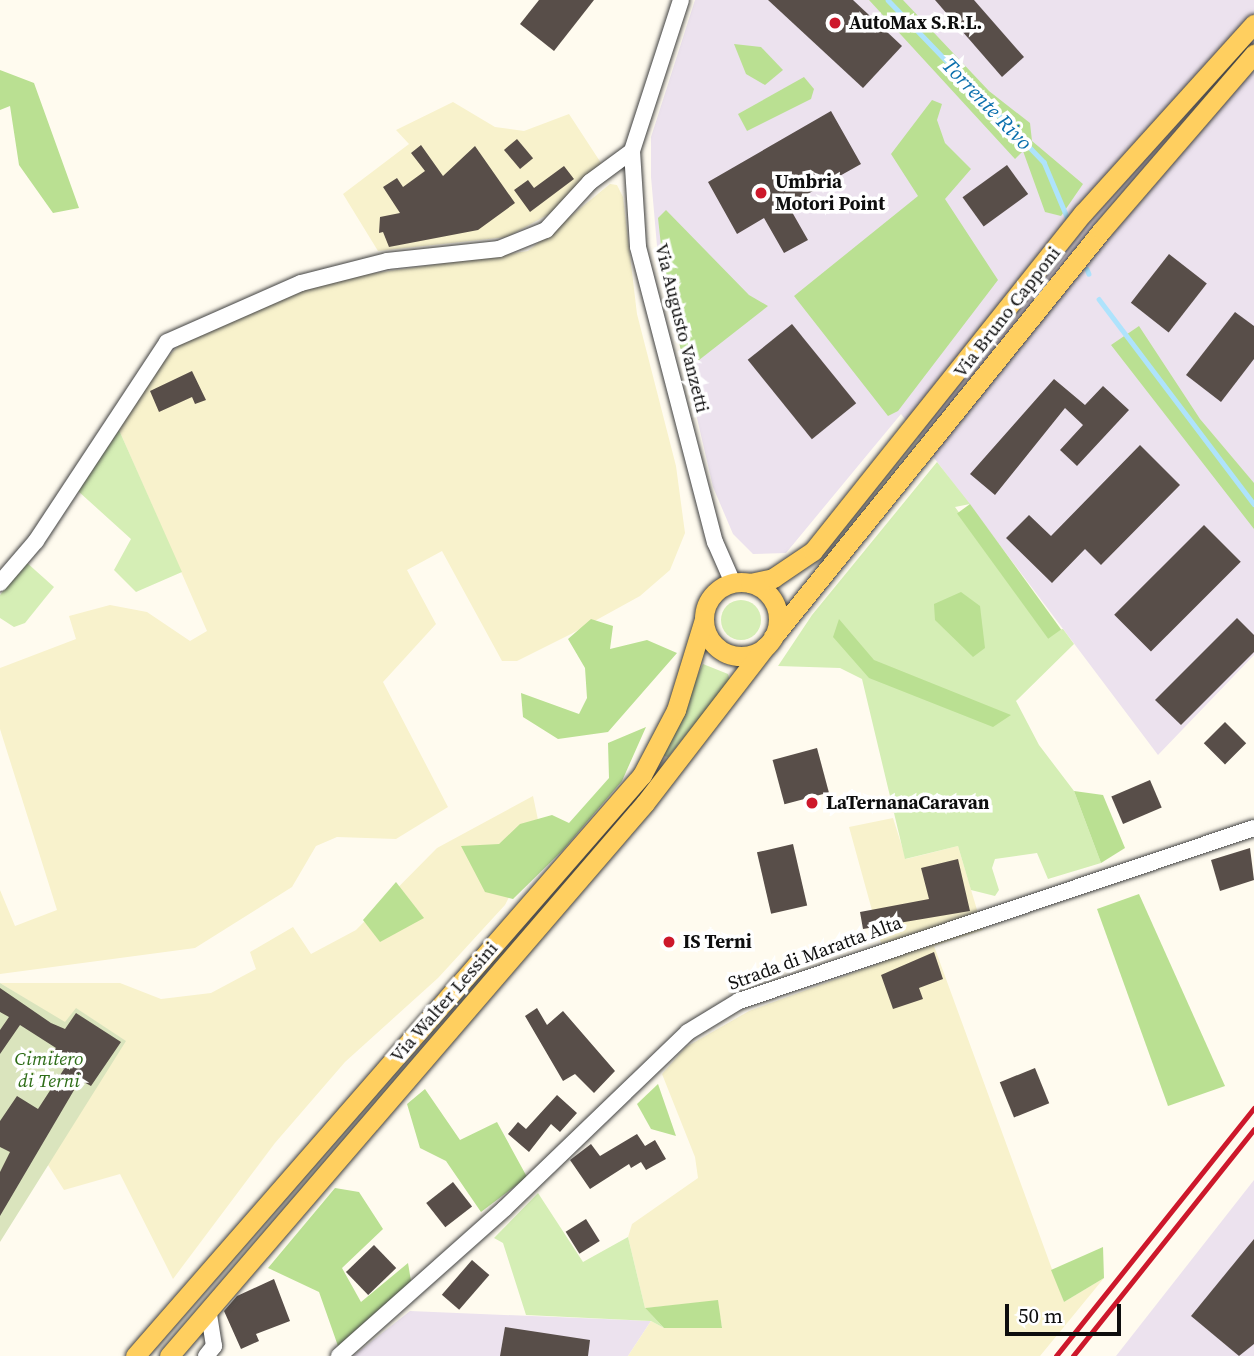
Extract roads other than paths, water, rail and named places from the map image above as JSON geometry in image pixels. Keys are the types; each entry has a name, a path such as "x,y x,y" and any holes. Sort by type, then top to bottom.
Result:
{"main road":[{"name":"Via Bruno Capponi","path":"741,583 773,578 813,551 1083,213 1254,24"},
{"name":"Via Bruno Capponi","path":"769,642 1102,230 1254,54"},
{"path":"741,583 775,604 769,642 744,656 721,650 704,619 712,596 741,583"},
{"name":"Via Walter Lessini","path":"135,1356 642,775 676,710 704,619"},
{"name":"Via Walter Lessini","path":"169,1356 636,814 769,642"}],"street":[{"name":"Via Augusto Vanzetti","path":"681,0 632,151 638,247 715,542 741,583"},
{"path":"0,583 36,541 167,342 301,283 387,261 499,249 546,230 590,182 632,151"},
{"name":"Strada di Maratta Alta","path":"340,1356 494,1219 688,1032 739,1001 1254,828"},
{"path":"205,1356 214,1346 208,1310"}],"waterway":[{"name":"Torrente Rivo","path":"888,0 1044,162 1068,219"},
{"name":"Torrente Rivo","path":"1087,269 1089,274"},
{"name":"Torrente Rivo","path":"1099,299 1254,504"}],"railway":[{"path":"1056,1356 1254,1108"},
{"path":"1073,1356 1254,1129"}],"place":[{"name":"AutoMax S.R.L.","path":"835,23"},
{"name":"Umbria Motori Point","path":"761,193"},
{"name":"LaTernanaCaravan","path":"812,803"},
{"name":"IS Terni","path":"669,942"}],"park label":[{"name":"Cimitero di Terni","path":"49,1070"}]}
